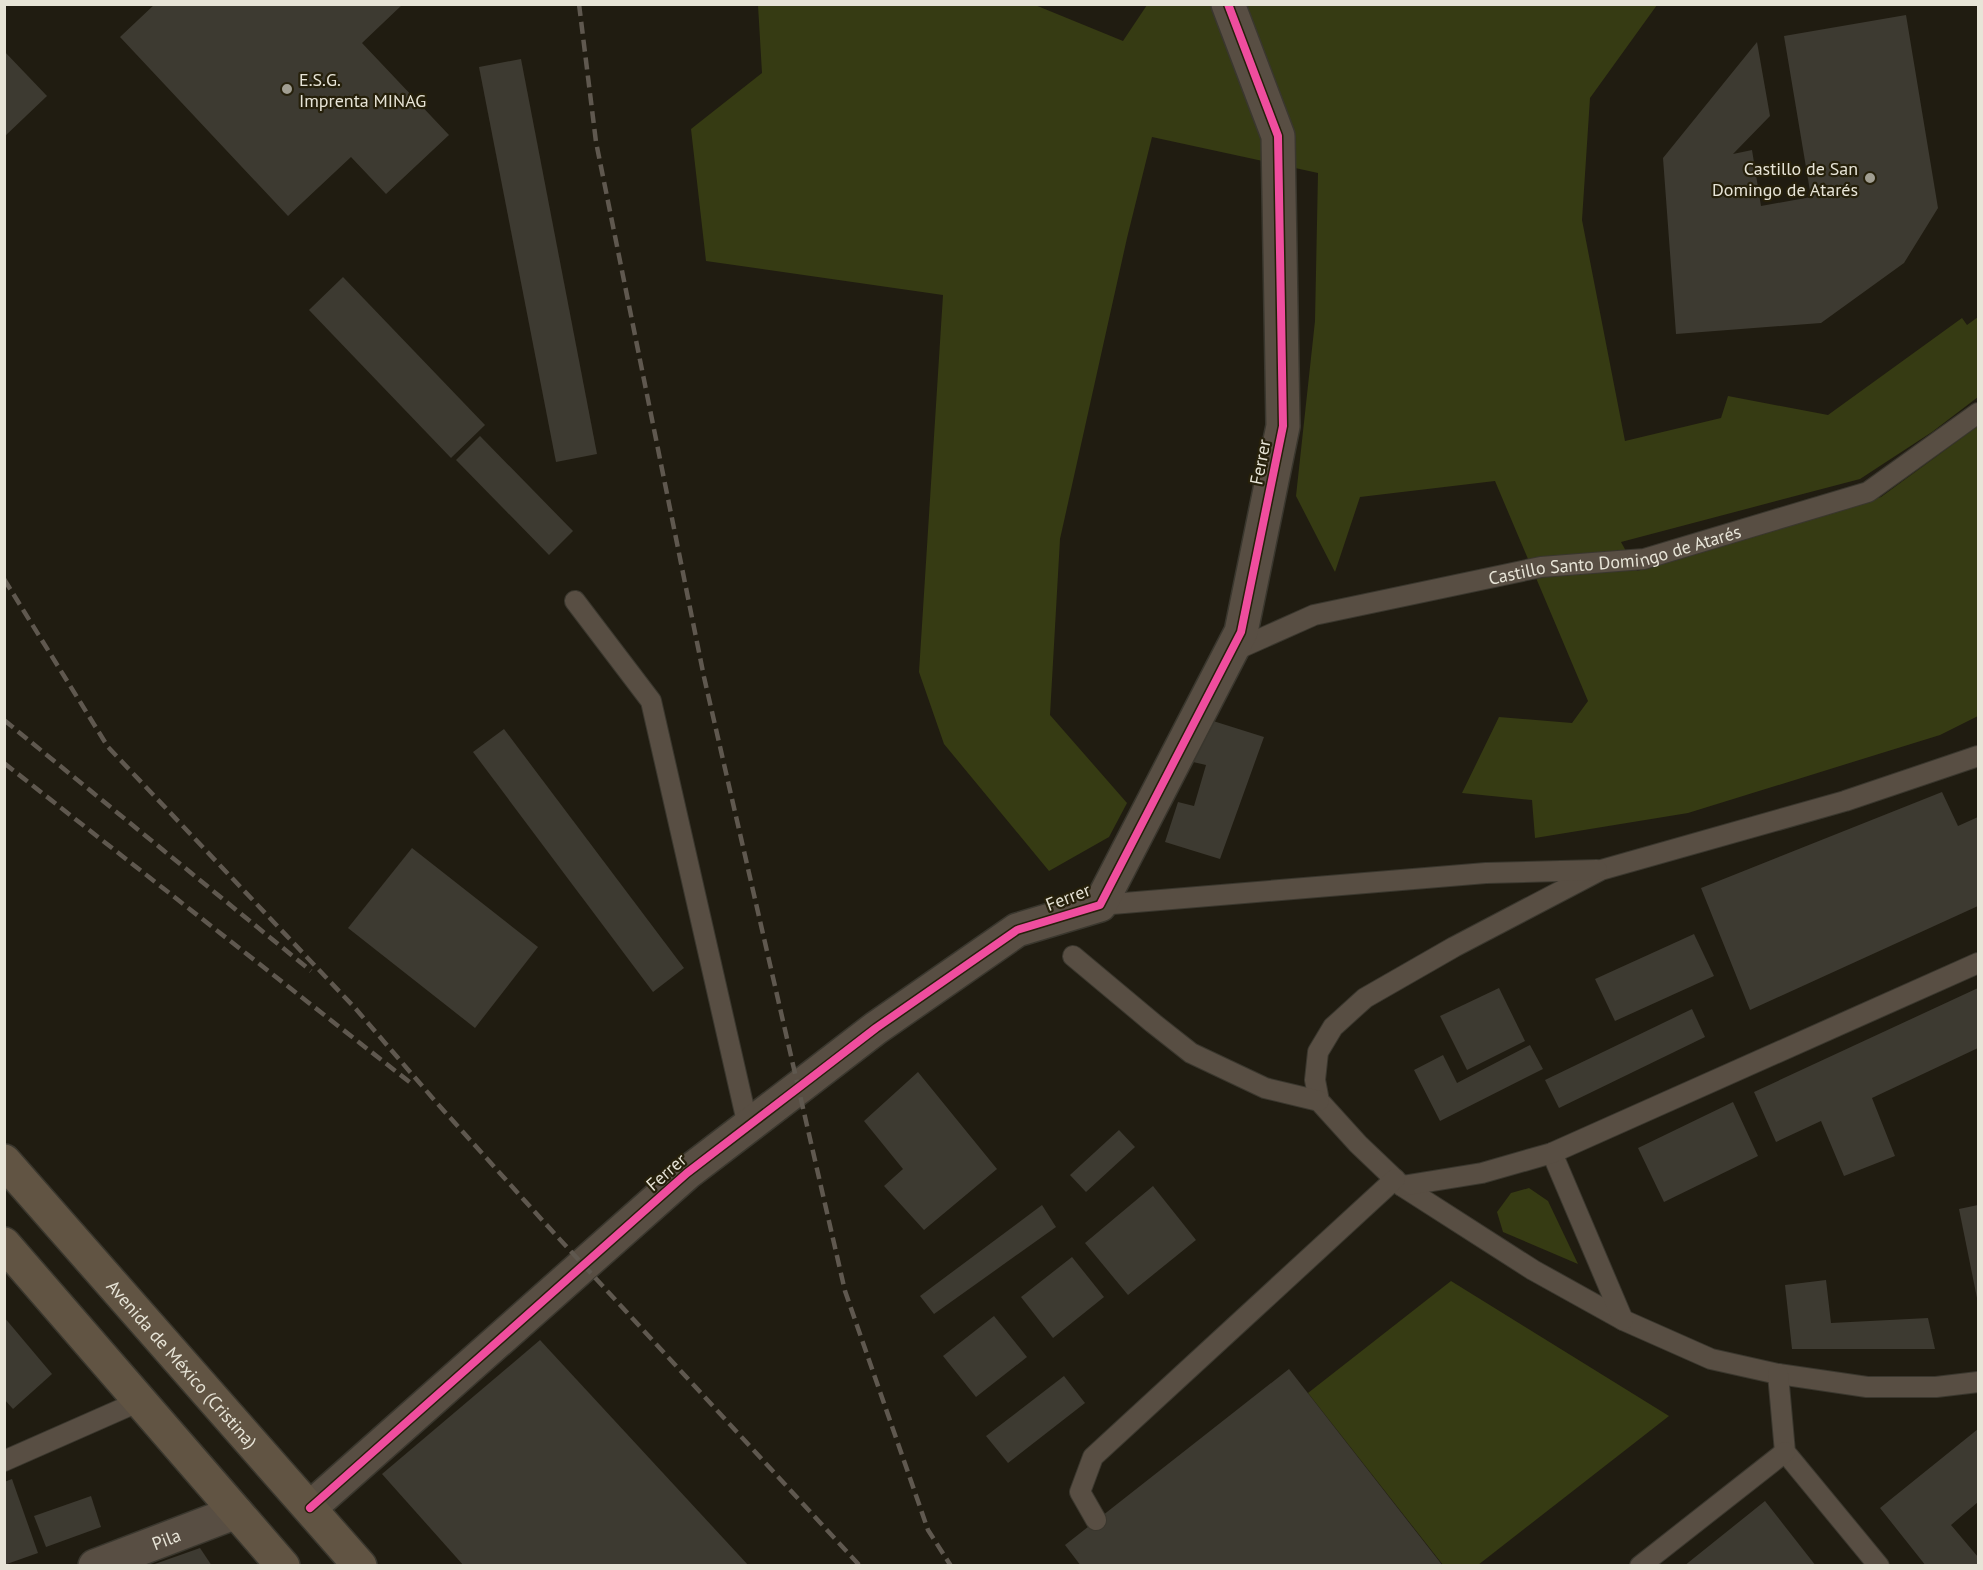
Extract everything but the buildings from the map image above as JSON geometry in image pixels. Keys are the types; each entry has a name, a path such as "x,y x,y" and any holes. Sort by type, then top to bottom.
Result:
{"main road":[{"name":"Avenida de México (Cristina)","path":"4,1161 360,1566"},
{"path":"4,1244 283,1566"}],"street":[{"name":"Ferrer","path":"310,1508 687,1173 876,1028 1017,930 1100,905 1241,632 1282,426 1278,136 1228,4"},
{"name":"Pila","path":"95,1566 236,1512"}],"lane":[{"name":"Castillo Santo Domingo de Atarés","path":"1231,652 1314,615 1541,567 1644,559 1868,492 1978,413"},
{"path":"576,601 651,701 748,1126"},
{"path":"1978,756 1845,801 1601,870 1454,947 1365,998 1333,1027 1318,1052 1314,1080 1319,1101 1358,1144 1398,1182 1533,1270 1623,1320 1711,1359 1778,1374 1867,1387 1936,1387 1978,1382"},
{"path":"1100,905 1486,873 1601,870"},
{"path":"1073,956 1191,1053 1265,1088 1319,1101"},
{"path":"1096,1520 1080,1492 1093,1457 1398,1182 1482,1173 1552,1153 1978,963"},
{"path":"1552,1153 1623,1320"},
{"path":"1778,1374 1785,1452 1879,1566"},
{"path":"4,1461 140,1401"},
{"path":"1640,1566 1785,1452"}],"green space":[{"path":"758,5 1035,5 1123,41 1147,5 1657,5 1590,98 1582,220 1625,441 1721,418 1728,396 1828,415 1962,318 1967,325 1978,317 1978,397 1932,432 1860,479 1621,542 1637,571 1881,497 1978,426 1978,716 1940,735 1688,813 1535,838 1532,800 1462,793 1499,717 1572,723 1588,701 1495,481 1360,497 1335,572 1296,496 1315,321 1318,173 1152,137 1127,238 1060,539 1050,715 1127,803 1109,837 1049,871 944,744 919,672 943,295 706,261 691,129 762,73"},
{"path":"1529,1188 1548,1201 1578,1264 1503,1232 1497,1212 1511,1193"},
{"path":"1451,1281 1669,1416 1478,1565 1443,1565 1308,1393"}],"railway":[{"path":"579,4 596,142 704,677 845,1291 928,1530 951,1566"},
{"path":"4,579 108,747 355,1008 543,1221 860,1566"},
{"path":"4,720 311,971"},
{"path":"4,763 412,1084"}],"cycle path":[{"path":"310,1508 687,1173 876,1028 1017,930 1100,905 1241,632 1283,426 1278,136 1228,4"}],"place":[{"name":"E.S.G. Imprenta MINAG","path":"287,89"},
{"name":"Castillo de San Domingo de Atarés","path":"1870,178"}]}
